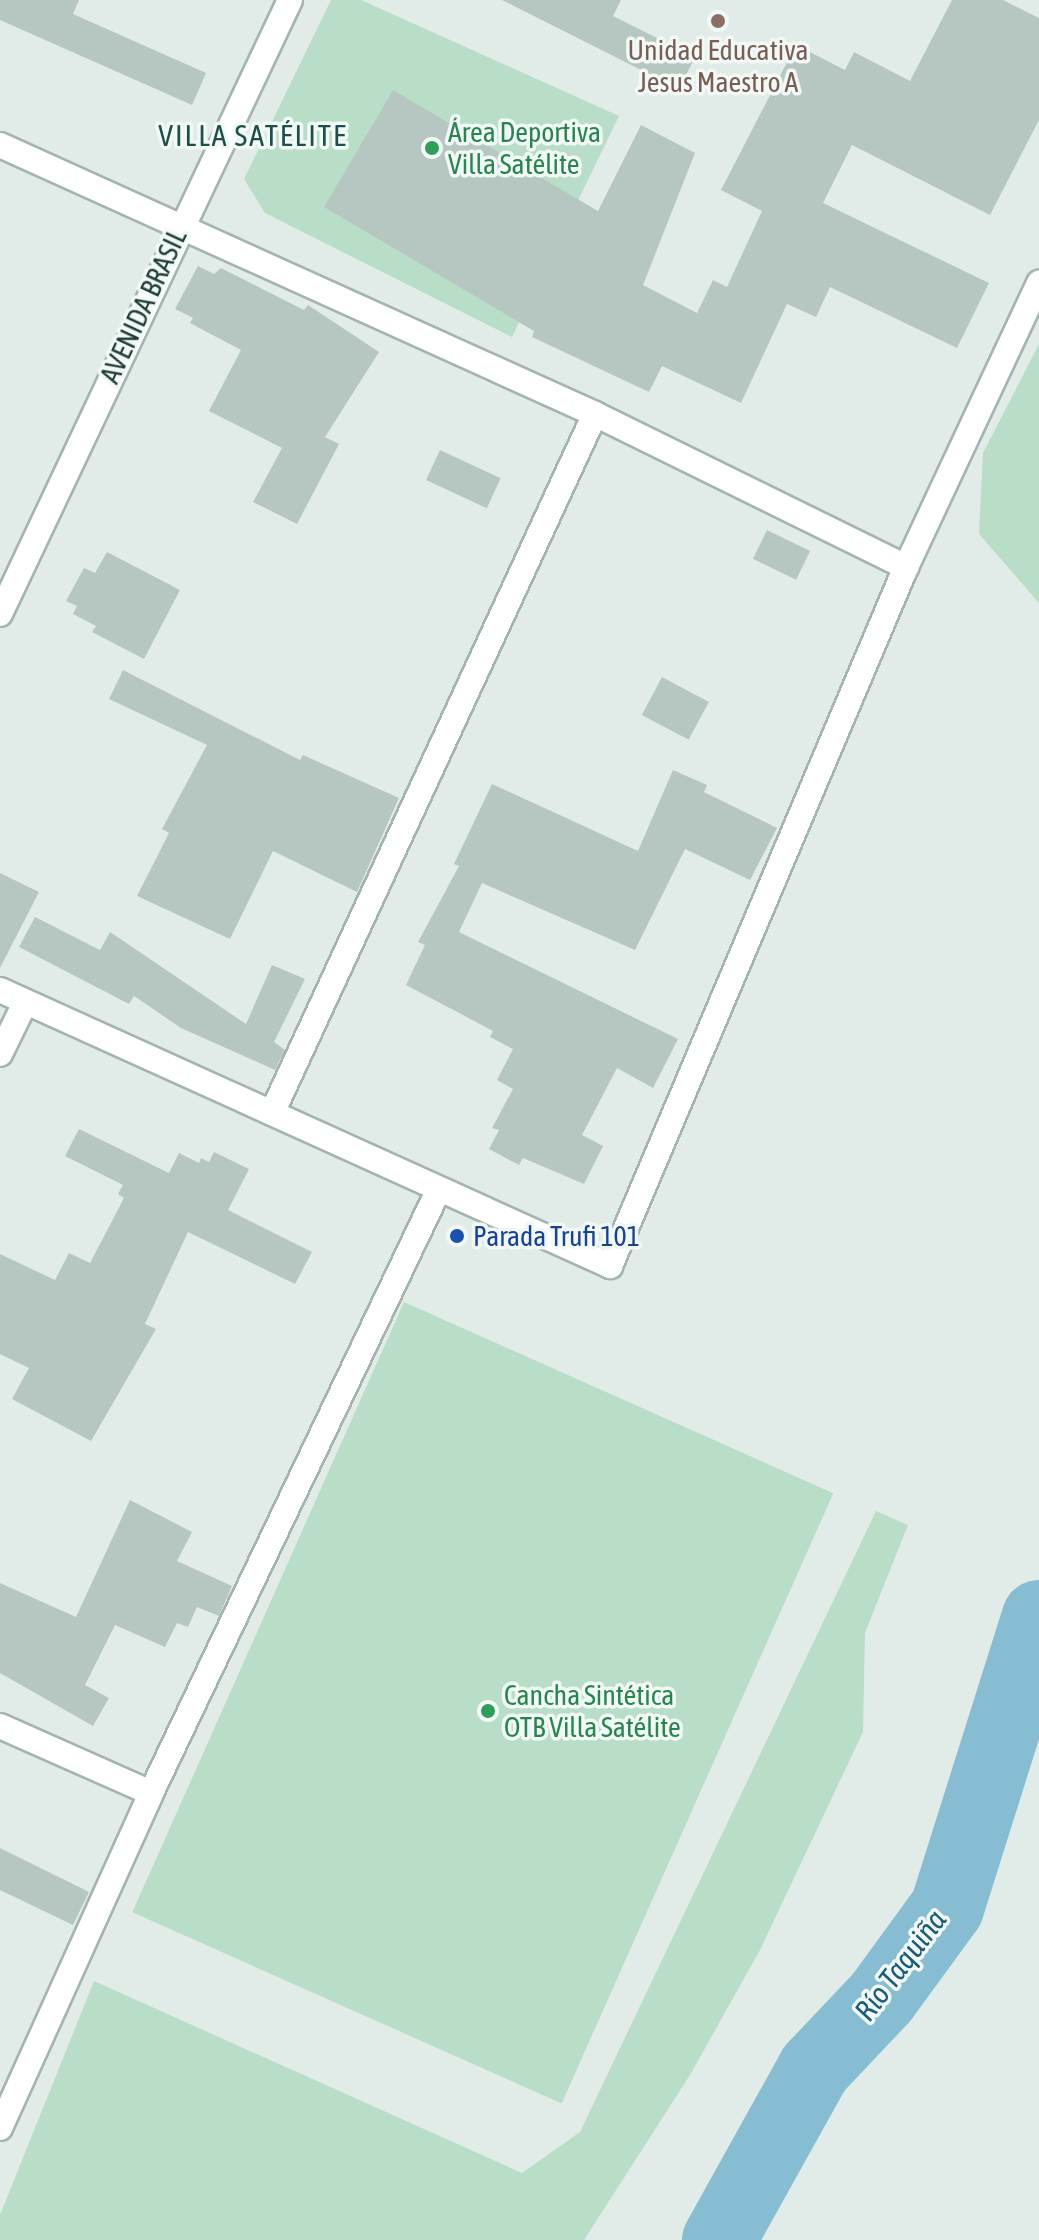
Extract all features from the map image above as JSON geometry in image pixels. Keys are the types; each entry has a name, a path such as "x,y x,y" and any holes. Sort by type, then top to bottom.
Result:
{"street":[{"name":"AVENIDA BRASIL","path":"0,614 290,0"},
{"path":"0,145 182,224 595,414 906,567"},
{"path":"0,990 438,1191 610,1266 906,567 1039,283"},
{"path":"272,1113 595,414"},
{"path":"0,1054 25,1003"},
{"path":"0,2128 151,1793 438,1191"},
{"path":"0,1726 151,1793"}],"green space":[{"name":"Área Deportiva Villa Satélite","path":"331,0 361,0 619,116 512,337 265,213 244,179"},
{"path":"1039,344 1039,603 979,534 983,453"},
{"name":"Cancha Sintética OTB Villa Satélite","path":"404,1302 833,1493 562,2103 132,1912"},
{"path":"876,1511 908,1525 865,1633 863,1732 760,1950 690,2075 584,2240 0,2240 0,2215 94,1981 522,2173 580,2132"}],"building":[{"path":"0,0 79,0 73,14 206,73 192,105 0,20"},
{"path":"502,0 621,0 613,16 695,57 679,89"},
{"path":"952,0 1003,0 1039,18 1039,120 990,215 852,145 823,203 989,283 957,348 830,287 816,317 787,304 741,403 662,366 649,392 532,337 534,331 324,207 393,90 598,211 641,125 695,153 643,285 697,313 713,280 727,287 762,211 721,190 796,45 845,70 854,52 910,81"},
{"path":"198,266 214,274 221,268 304,310 308,305 379,352 325,437 339,444 297,524 253,502 282,448 209,411 241,350 190,323 193,318 175,309"},
{"path":"440,450 501,478 487,508 426,480"},
{"path":"767,530 810,551 796,580 753,559"},
{"path":"107,552 180,590 144,659 92,632 96,626 73,614 77,606 66,601 84,568 95,573"},
{"path":"123,670 300,760 303,755 399,798 357,892 273,851 230,939 137,896 169,833 162,829 207,745 109,699"},
{"path":"662,677 709,702 689,740 642,715"},
{"path":"673,770 707,785 704,792 777,828 750,880 685,849 635,950 482,883 459,932 678,1039 653,1088 617,1068 582,1135 603,1146 584,1184 523,1158 519,1165 489,1149 499,1130 492,1128 513,1089 497,1080 513,1049 490,1037 493,1031 406,985 425,945 418,942 459,866 454,864 492,784 638,851"},
{"path":"0,873 39,892 0,968"},
{"path":"35,917 100,950 110,932 246,1024 272,965 305,979 274,1042 285,1050 275,1070 181,1028 134,996 129,1004 19,947"},
{"path":"79,1129 169,1173 179,1153 199,1163 201,1158 209,1162 214,1152 249,1169 228,1210 312,1252 295,1284 188,1232 145,1324 156,1329 91,1441 12,1399 29,1368 0,1354 0,1254 55,1280 69,1253 90,1263 124,1198 118,1194 123,1185 65,1156"},
{"path":"130,1500 192,1532 177,1561 232,1586 219,1616 197,1607 188,1627 177,1623 165,1647 115,1625 85,1685 109,1698 93,1726 0,1673 0,1583 76,1617"},
{"path":"0,1848 89,1892 73,1925 0,1890"}],"waterway":[{"name":"Río Taquiña","path":"719,2240 814,2069 882,1997 947,1908 1039,1617"}],"place":[{"name":"Unidad Educativa Jesus Maestro A","path":"718,21"},
{"name":"Área Deportiva Villa Satélite","path":"432,148"},
{"name":"Parada Trufi 101","path":"457,1236"},
{"name":"Cancha Sintética OTB Villa Satélite","path":"488,1711"}],"district":[{"name":"VILLA SATÉLITE","path":"253,135"}]}
